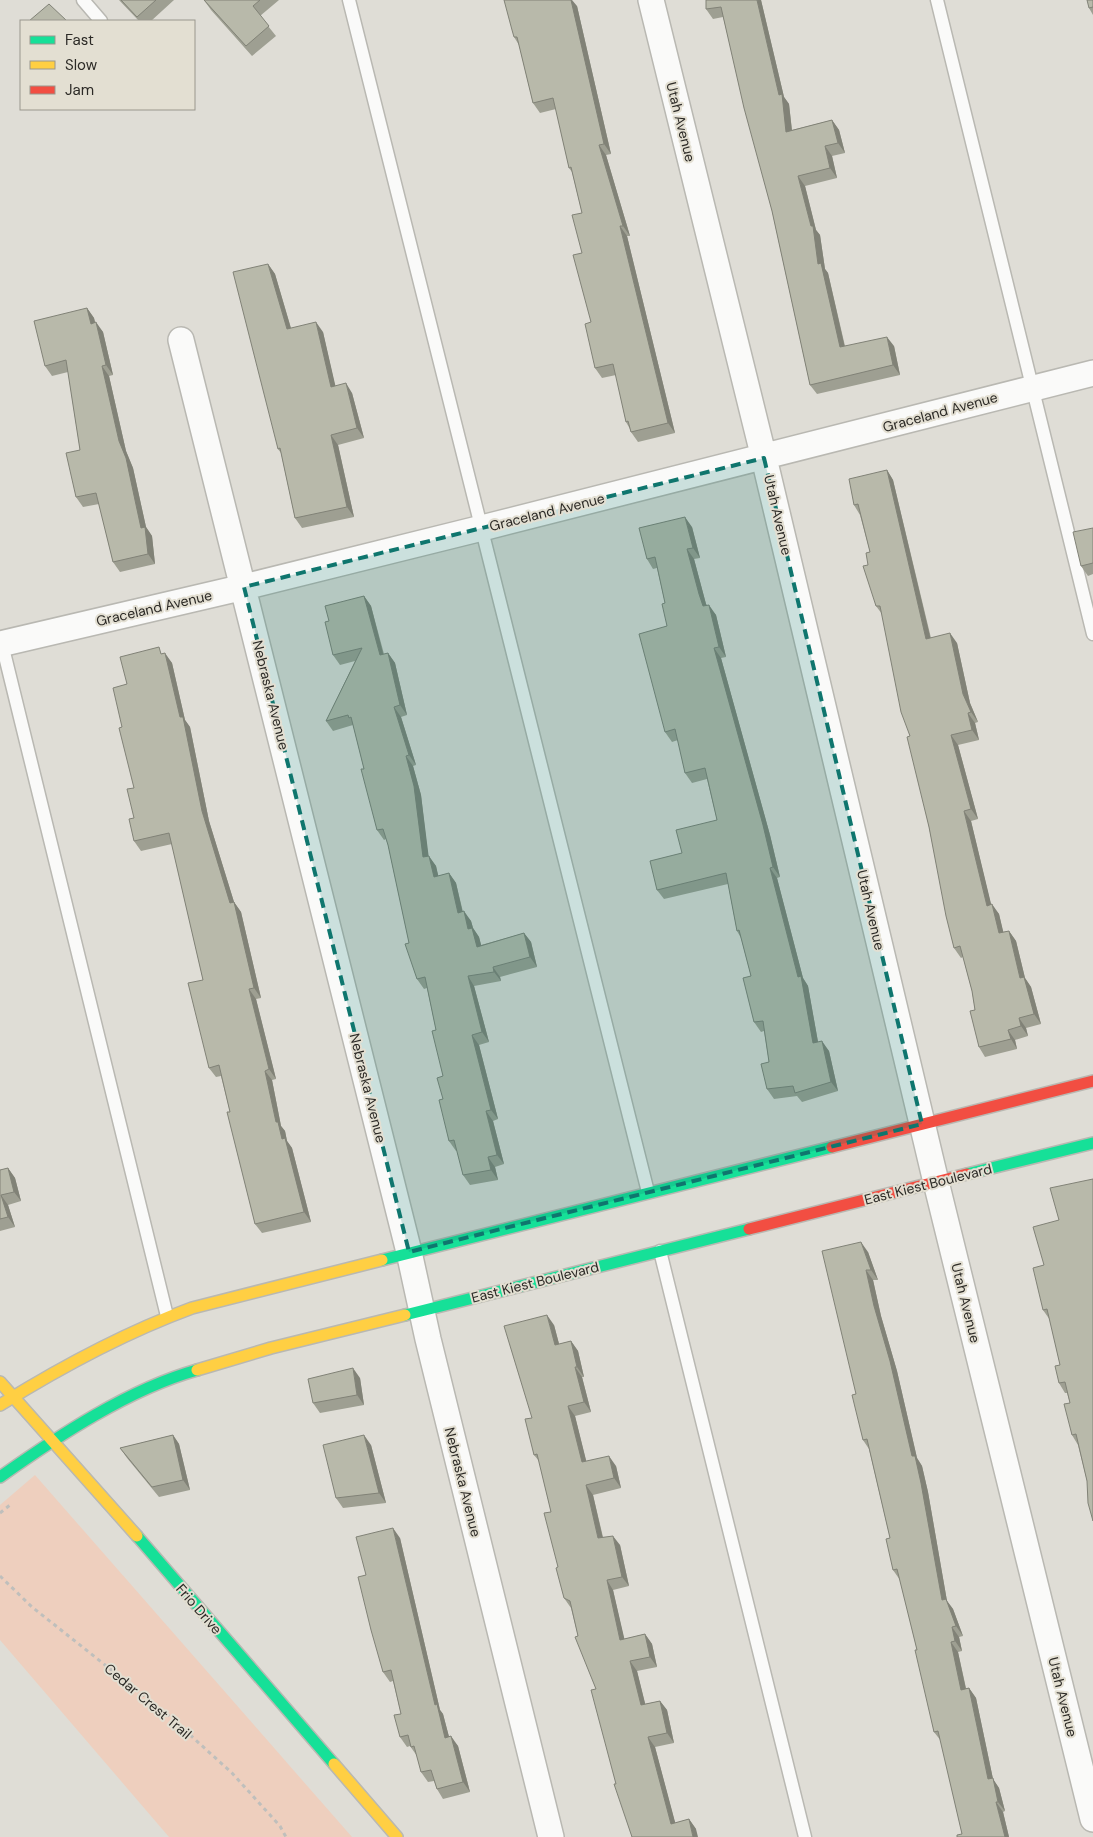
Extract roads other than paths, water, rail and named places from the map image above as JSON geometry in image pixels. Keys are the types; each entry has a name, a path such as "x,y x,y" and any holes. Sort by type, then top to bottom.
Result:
{"main road":[{"path":"0,1405 92,1350 167,1316 243,1293 1093,1082"},
{"name":"East Kiest Boulevard","path":"0,1477 52,1440 111,1407 182,1374 271,1348 1093,1143"},
{"name":"Frio Drive","path":"0,1382 397,1837"}],"street":[{"name":"Utah Avenue","path":"651,0 764,458 936,1182 1093,1819"},
{"name":"Nebraska Avenue","path":"181,340 409,1252 421,1311 551,1837"},
{"name":"Graceland Avenue","path":"1,641 244,587 764,458 1093,373"}],"lane":[{"path":"83,0 100,20"},
{"path":"349,0 648,1192"},
{"path":"938,0 1093,634"},
{"path":"1,641 167,1316"},
{"path":"660,1251 805,1837"}]}
